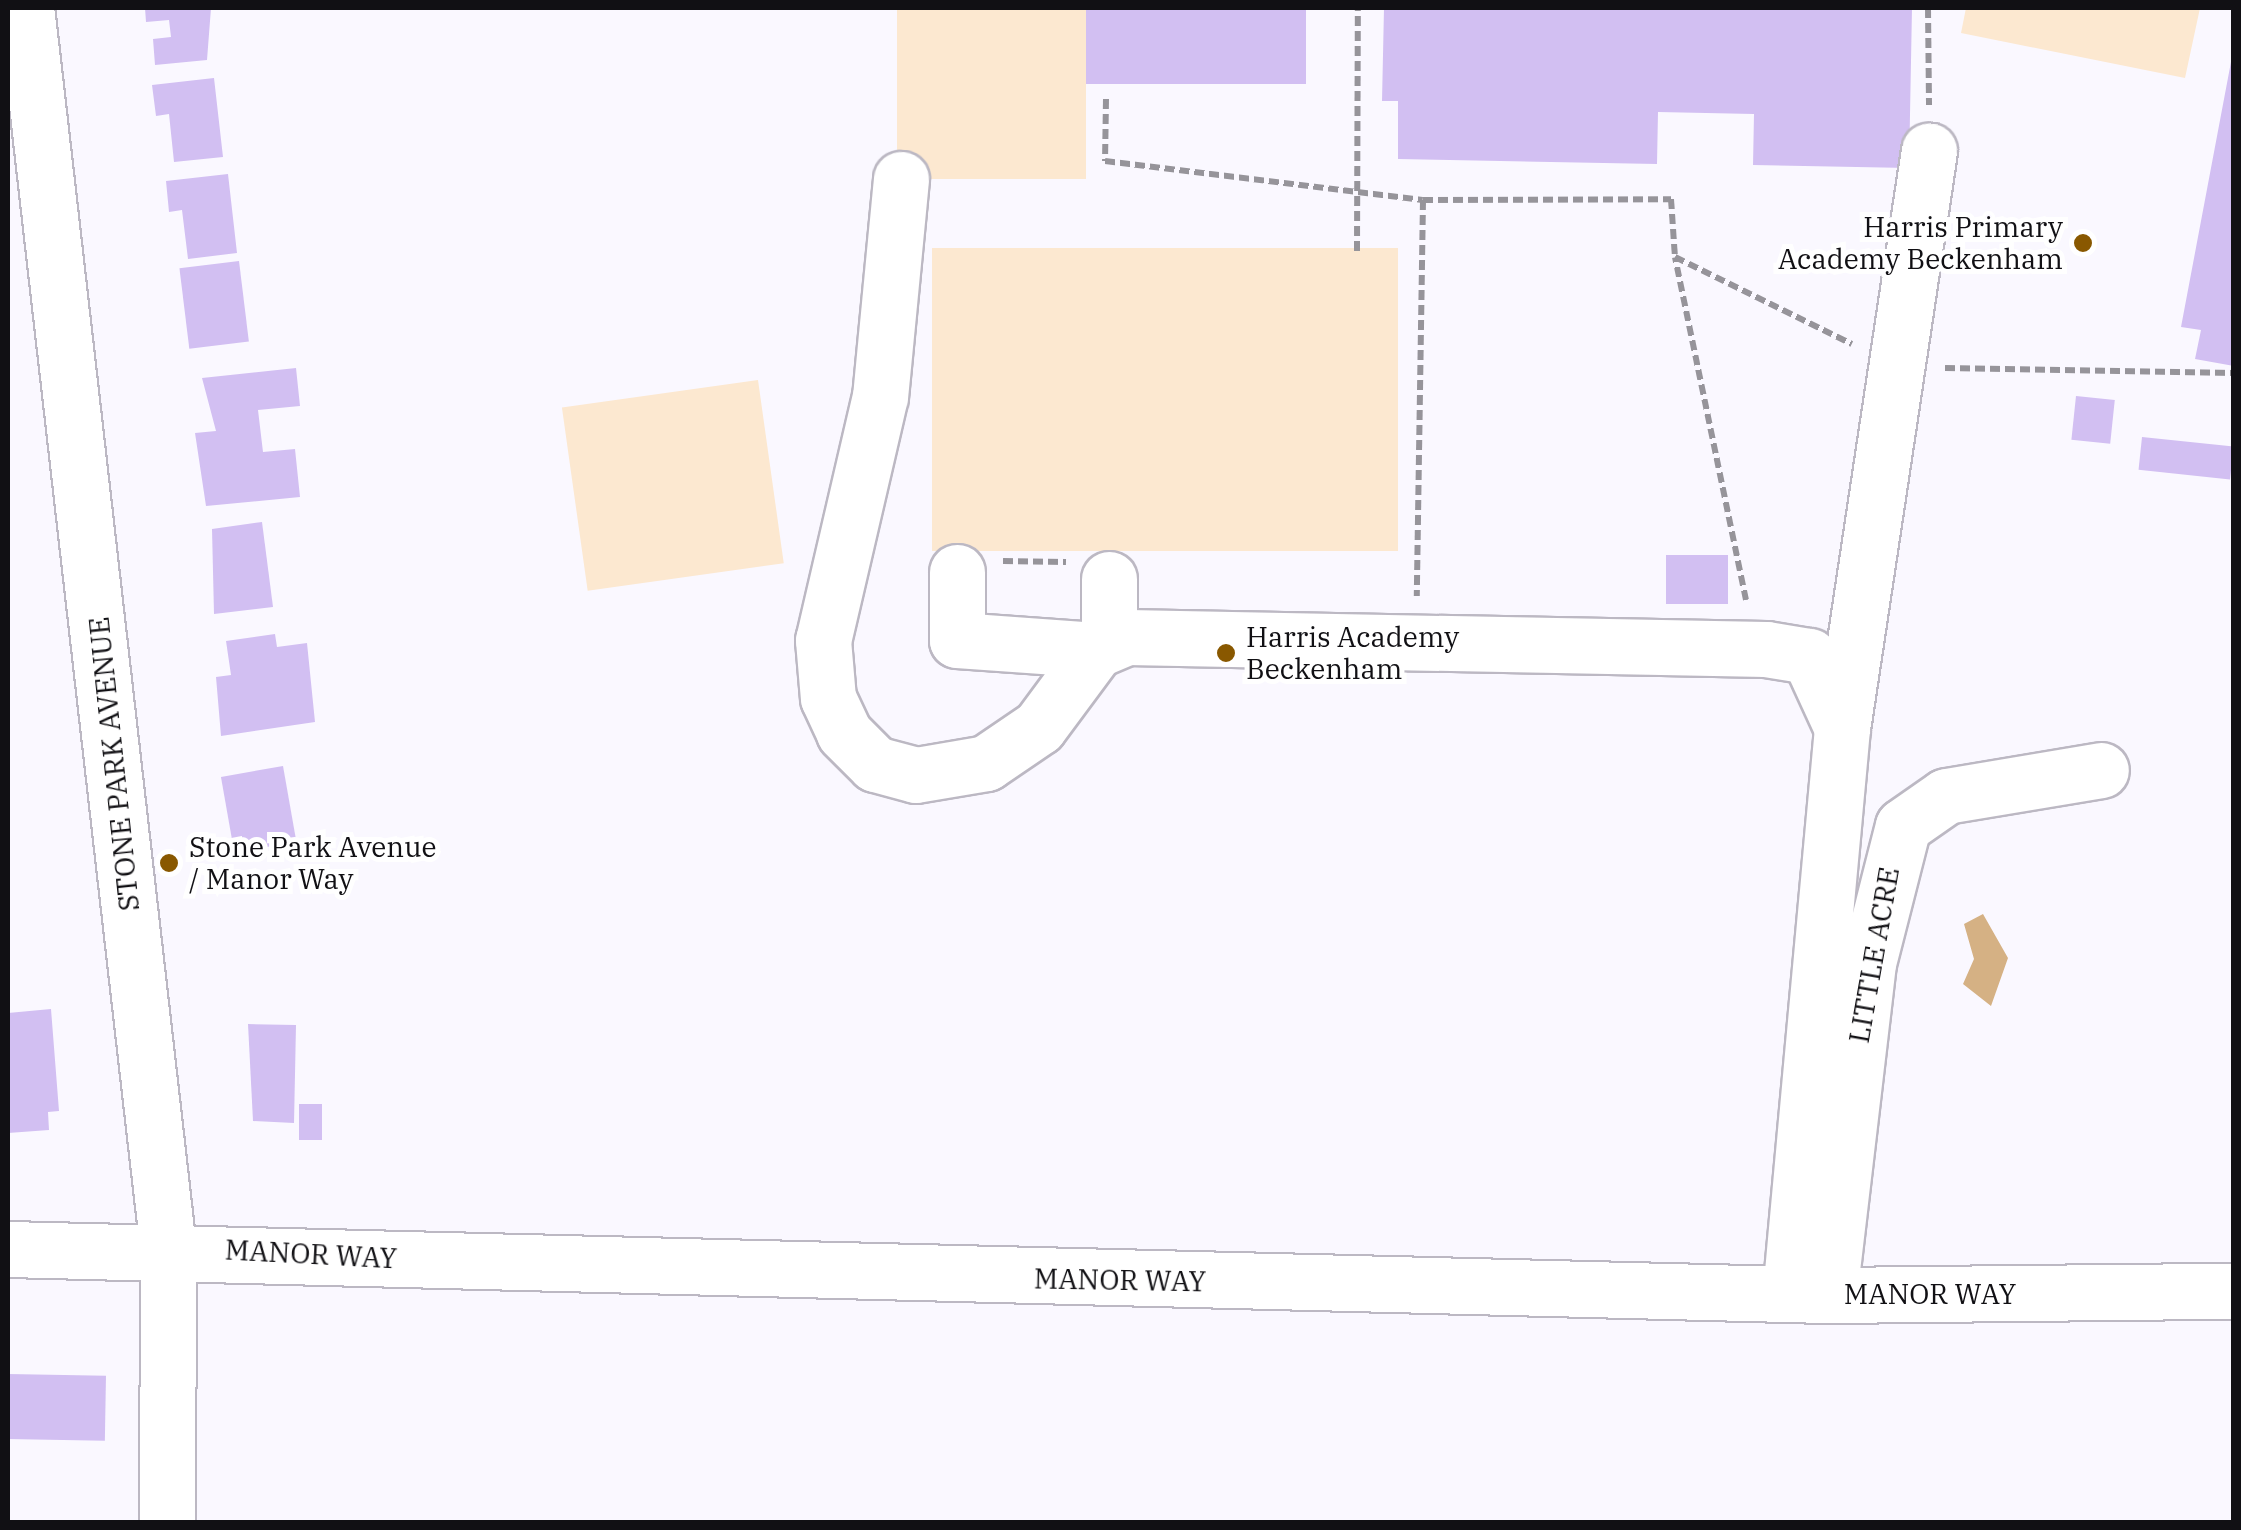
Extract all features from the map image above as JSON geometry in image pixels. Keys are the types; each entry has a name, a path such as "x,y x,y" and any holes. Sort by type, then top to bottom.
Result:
{"street":[{"name":"STONE PARK AVENUE","path":"26,8 168,1248 167,1522"},
{"path":"1810,1294 1842,728 1929,152"},
{"path":"901,179 880,396 823,640 828,698 844,733 875,764 950,772 1017,747 1102,646 1109,579"},
{"path":"957,572 957,640 1102,646 1416,642 1756,649 1809,656 1842,728"},
{"name":"LITTLE ACRE","path":"1810,1294 1868,963 1903,826 1946,796 2101,770"},
{"name":"MANOR WAY","path":"8,1249 168,1248 695,1271 1810,1294 2234,1291"}],"path":[{"path":"1358,8 1358,251"},
{"path":"1928,8 1929,152"},
{"path":"1106,99 1105,161 1358,196 1423,200 1671,199 1675,257 1756,649"},
{"path":"1416,642 1423,200"},
{"path":"1675,257 1897,366 2234,373"}],"shaded area":[{"path":"897,8 1086,8 1086,179 897,179"},
{"path":"1966,8 2200,8 2185,78 1961,33"},
{"path":"932,248 1398,248 1398,551 932,551"},
{"path":"758,380 784,563 588,591 562,408"},
{"path":"1983,914 2008,958 1991,1006 1963,984 1974,959 1964,924"}],"building":[{"path":"145,8 211,8 207,60 155,65 153,39 171,37 169,20 146,22"},
{"path":"1086,8 1306,8 1306,84 1086,84"},
{"path":"1384,8 1912,8 1909,168 1753,165 1754,114 1658,112 1657,164 1398,159 1398,101 1382,101"},
{"path":"2234,46 2234,366 2195,359 2201,330 2181,327"},
{"path":"214,78 223,157 174,162 169,114 156,116 152,85"},
{"path":"228,174 237,253 188,259 182,210 169,212 166,181"},
{"path":"239,261 249,341 189,349 179,268"},
{"path":"296,368 300,406 258,410 263,452 295,449 300,497 206,506 195,433 216,431 202,378"},
{"path":"2076,396 2115,400 2110,444 2071,440"},
{"path":"2142,437 2233,447 2230,479 2139,470"},
{"path":"262,522 273,607 214,614 212,529"},
{"path":"1666,555 1728,555 1728,604 1666,604"},
{"path":"275,634 277,647 307,643 315,722 221,736 216,677 231,675 226,641"},
{"path":"283,766 296,842 234,853 221,777"},
{"path":"51,1009 59,1111 48,1112 49,1130 8,1133 8,1013"},
{"path":"248,1024 296,1025 294,1123 253,1121"},
{"path":"299,1104 322,1104 322,1140 299,1140"},
{"path":"8,1374 106,1376 105,1441 8,1439"}],"place":[{"name":"Harris Primary Academy Beckenham","path":"2083,243"},
{"name":"Harris Academy Beckenham","path":"1226,653"},
{"name":"Stone Park Avenue / Manor Way","path":"169,863"}]}
